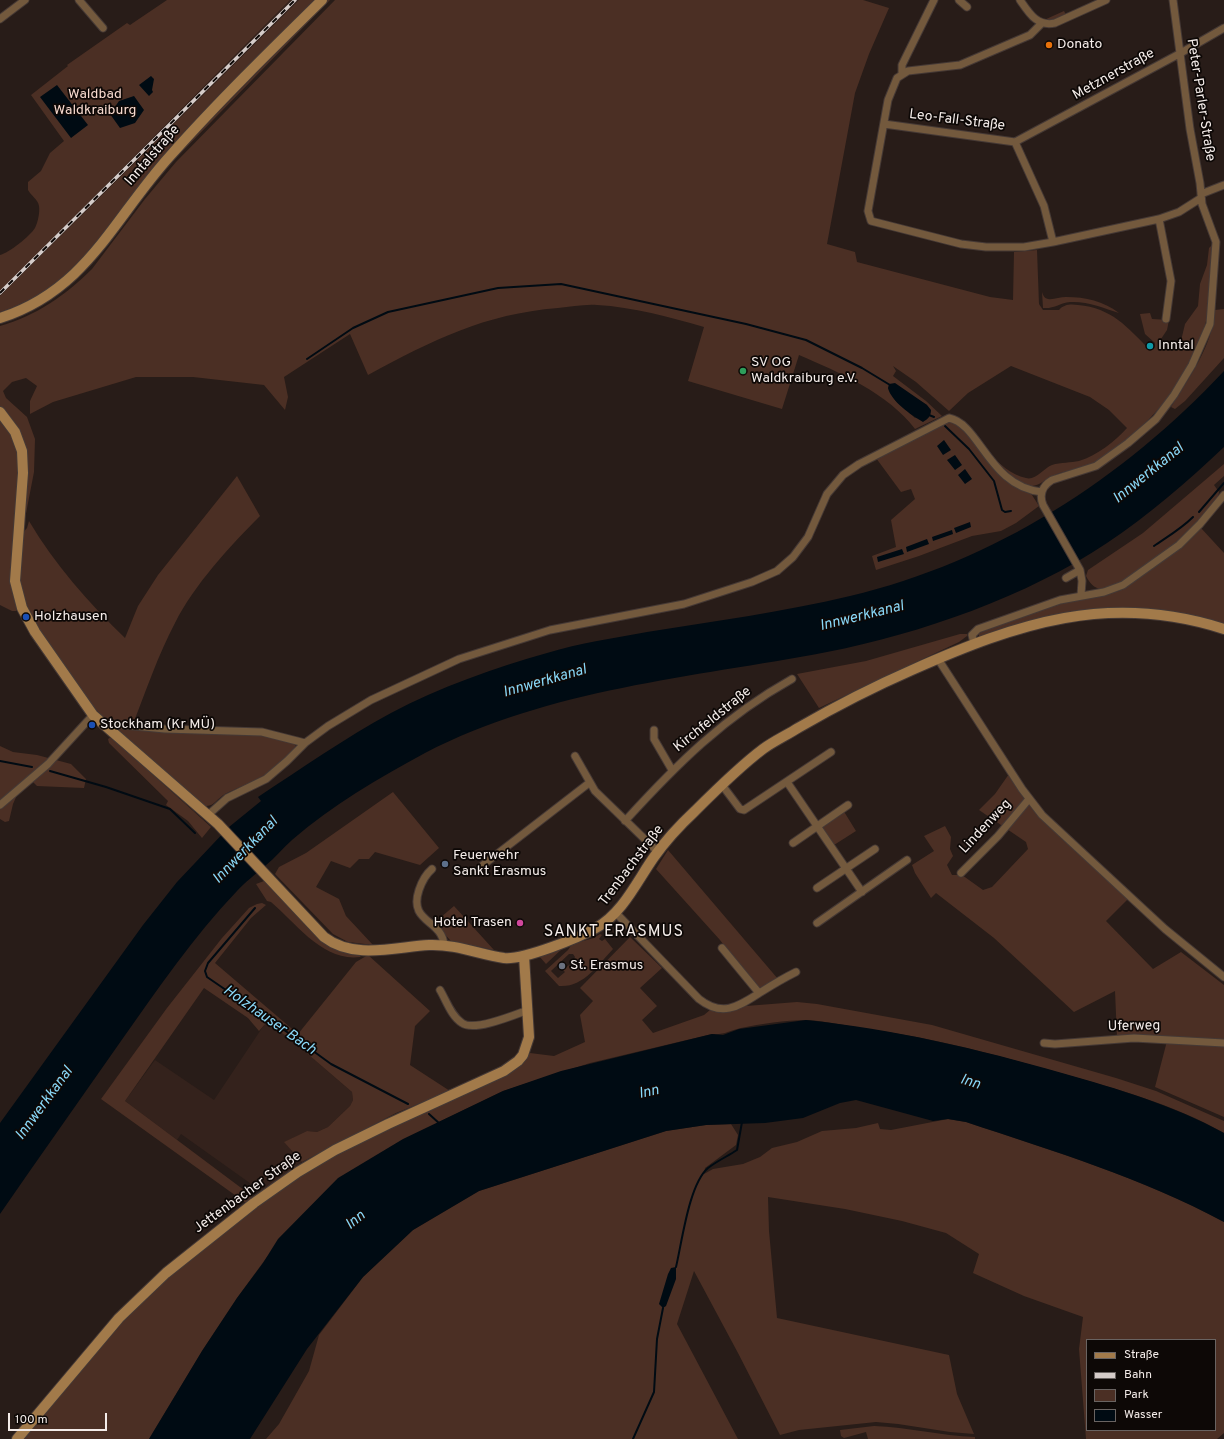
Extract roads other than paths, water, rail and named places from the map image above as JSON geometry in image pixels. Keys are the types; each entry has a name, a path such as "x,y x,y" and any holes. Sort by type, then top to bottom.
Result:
{"street":[{"path":"0,18 26,0"},
{"path":"79,0 103,28"},
{"name":"Inntalstraße","path":"0,318 46,297 77,272 102,243 138,194 170,156 322,0"},
{"path":"902,74 902,65 934,0"},
{"path":"959,0 967,7"},
{"path":"1020,0 1033,17 1041,24"},
{"path":"1106,0 1055,23 1041,24 1030,35 960,65 915,70 902,74 897,78 890,92 868,211 870,219 875,223 909,232 973,246 1012,247 1053,242 1160,219 1179,212 1201,196 1224,184"},
{"name":"Peter-Parler-Straße","path":"1042,492 1052,480 1088,469 1102,462 1159,416 1192,365 1210,324 1216,244 1201,196 1179,54 1173,0"},
{"name":"Metznerstraße","path":"1015,142 1179,54 1224,28"},
{"name":"Leo-Fall-Straße","path":"884,124 1015,142 1044,206 1053,242"},
{"path":"1160,219 1172,281 1166,319"},
{"name":"Trenbachstraße","path":"0,412 10,423 18,438 23,458 15,574 19,599 26,617 35,632 93,715 218,824 324,937 341,946 365,950 444,945 455,946 505,958 524,956 592,930 603,924 616,913 658,852 696,810 722,785 777,740 843,702 974,643 1056,618 1104,612 1164,614 1224,629"},
{"path":"208,815 227,798 266,779 305,743 328,726 371,700 459,659 550,630 684,604 752,582 777,571 794,556 808,537 827,494 843,475 859,464 946,418 954,419 960,424 994,466 1008,478 1022,487 1042,492 1041,498 1045,510 1079,568 1082,581 1082,595"},
{"path":"974,643 972,634 978,629 1046,604 1082,595 1104,592 1122,585 1179,545 1200,524 1224,494"},
{"path":"1066,578 1079,568"},
{"path":"938,659 1029,799 1052,824 1165,929 1224,977"},
{"name":"Kirchfeldstraße","path":"625,821 672,770 727,721 747,706 792,679"},
{"path":"0,805 48,764 93,715"},
{"path":"102,723 165,729 262,732 305,743"},
{"name":"Kirchfeldstraße","path":"654,730 654,739 672,770"},
{"path":"722,785 740,808 744,810 831,752"},
{"path":"574,756 589,783 606,804 658,852"},
{"path":"787,782 862,892"},
{"path":"483,865 589,783"},
{"name":"Lindenweg","path":"961,873 998,836 1029,799"},
{"path":"793,843 848,805"},
{"path":"817,888 875,849"},
{"path":"817,923 907,860"},
{"path":"432,869 423,879 416,904 417,909 440,934 444,945"},
{"path":"616,913 706,1004 717,1008 735,1007 744,1004 759,993 796,972"},
{"path":"722,948 759,993"},
{"name":"Jettenbacher Straße","path":"17,1439 119,1318 166,1272 254,1203 298,1172 335,1150 388,1124 494,1076 518,1061 523,1055 528,1042 528,1010 524,956"},
{"path":"440,990 454,1014 462,1024 470,1026 499,1020 528,1010"},
{"name":"Uferweg","path":"1044,1043 1056,1044 1134,1038 1224,1043"}],"water":[{"path":"151,76 154,79 153,92 149,96 139,85"},
{"path":"57,85 88,125 71,138 40,97"},
{"path":"134,96 144,110 135,123 120,128 110,114 119,101"},
{"name":"Innwerkkanal","path":"1224,371 1224,447 1168,497 1138,521 1107,543 1043,580 972,611 899,635 827,652 622,688 572,699 522,713 473,731 425,753 373,782 323,815 307,827 269,863 243,884 176,964 0,1214 0,1123 143,925 177,882 229,827 261,801 258,797 340,743 391,713 448,687 507,665 559,649 584,644 825,602 903,581 955,562 1005,538 1053,511 1099,481 1143,447 1185,410"},
{"path":"895,383 927,405 931,412 930,416 926,420 923,422 907,412 897,403 888,388 889,384"},
{"path":"944,440 951,450 943,455 937,446"},
{"path":"955,455 962,465 955,470 947,460"},
{"path":"965,469 972,479 965,484 958,475"},
{"path":"970,522 971,527 956,533 954,528"},
{"path":"952,530 953,534 933,541 932,537"},
{"path":"927,539 929,544 907,552 906,547"},
{"path":"902,549 904,554 878,562 877,557"},
{"name":"Inn","path":"806,1020 904,1034 999,1056 1145,1098 1205,1123 1224,1133 1224,1222 1162,1192 1097,1166 966,1122 948,1119 933,1121 856,1100 840,1103 803,1118 765,1123 706,1125 666,1131 479,1191 413,1230 363,1277 307,1349 250,1439 149,1439 202,1351 278,1239 338,1178 403,1139 503,1091 561,1071 712,1034 723,1035 739,1029"},
{"path":"676,1267 676,1279 666,1306 663,1308 659,1304 668,1274 671,1268"}],"waterway":[{"path":"307,359 353,328 388,312 498,288 561,284 746,324 806,340 862,368 890,385"},
{"path":"929,415 934,417"},
{"path":"945,426 969,449 994,481 1002,510 1005,512 1011,511"},
{"path":"1199,512 1224,483"},
{"path":"1154,546 1179,529 1193,517"},
{"name":"Holzhauser Bach","path":"0,761 32,767"},
{"name":"Holzhauser Bach","path":"50,771 106,787 170,809 195,833"},
{"name":"Holzhauser Bach","path":"255,908 208,963 205,971 207,977 331,1064 408,1104"},
{"name":"Holzhauser Bach","path":"429,1114 440,1124"},
{"path":"676,1267 687,1214 701,1176 708,1168 737,1150 742,1122"},
{"path":"633,1439 654,1392 657,1339 663,1308"}],"railway":[{"path":"0,293 295,0"}],"place":[{"name":"Donato","path":"1049,45"},
{"name":"Inntal","path":"1150,346"},
{"name":"SV OG Waldkraiburg e.V.","path":"743,371"},
{"name":"Holzhausen","path":"26,617"},
{"name":"Stockham (Kr MÜ)","path":"92,725"},
{"name":"Feuerwehr Sankt Erasmus","path":"445,864"},
{"name":"Hotel Trasen","path":"520,923"},
{"name":"St. Erasmus","path":"562,966"}],"district":[{"name":"SANKT ERASMUS","path":"614,933"}],"park label":[{"name":"Waldbad Waldkraiburg","path":"95,104"}]}
